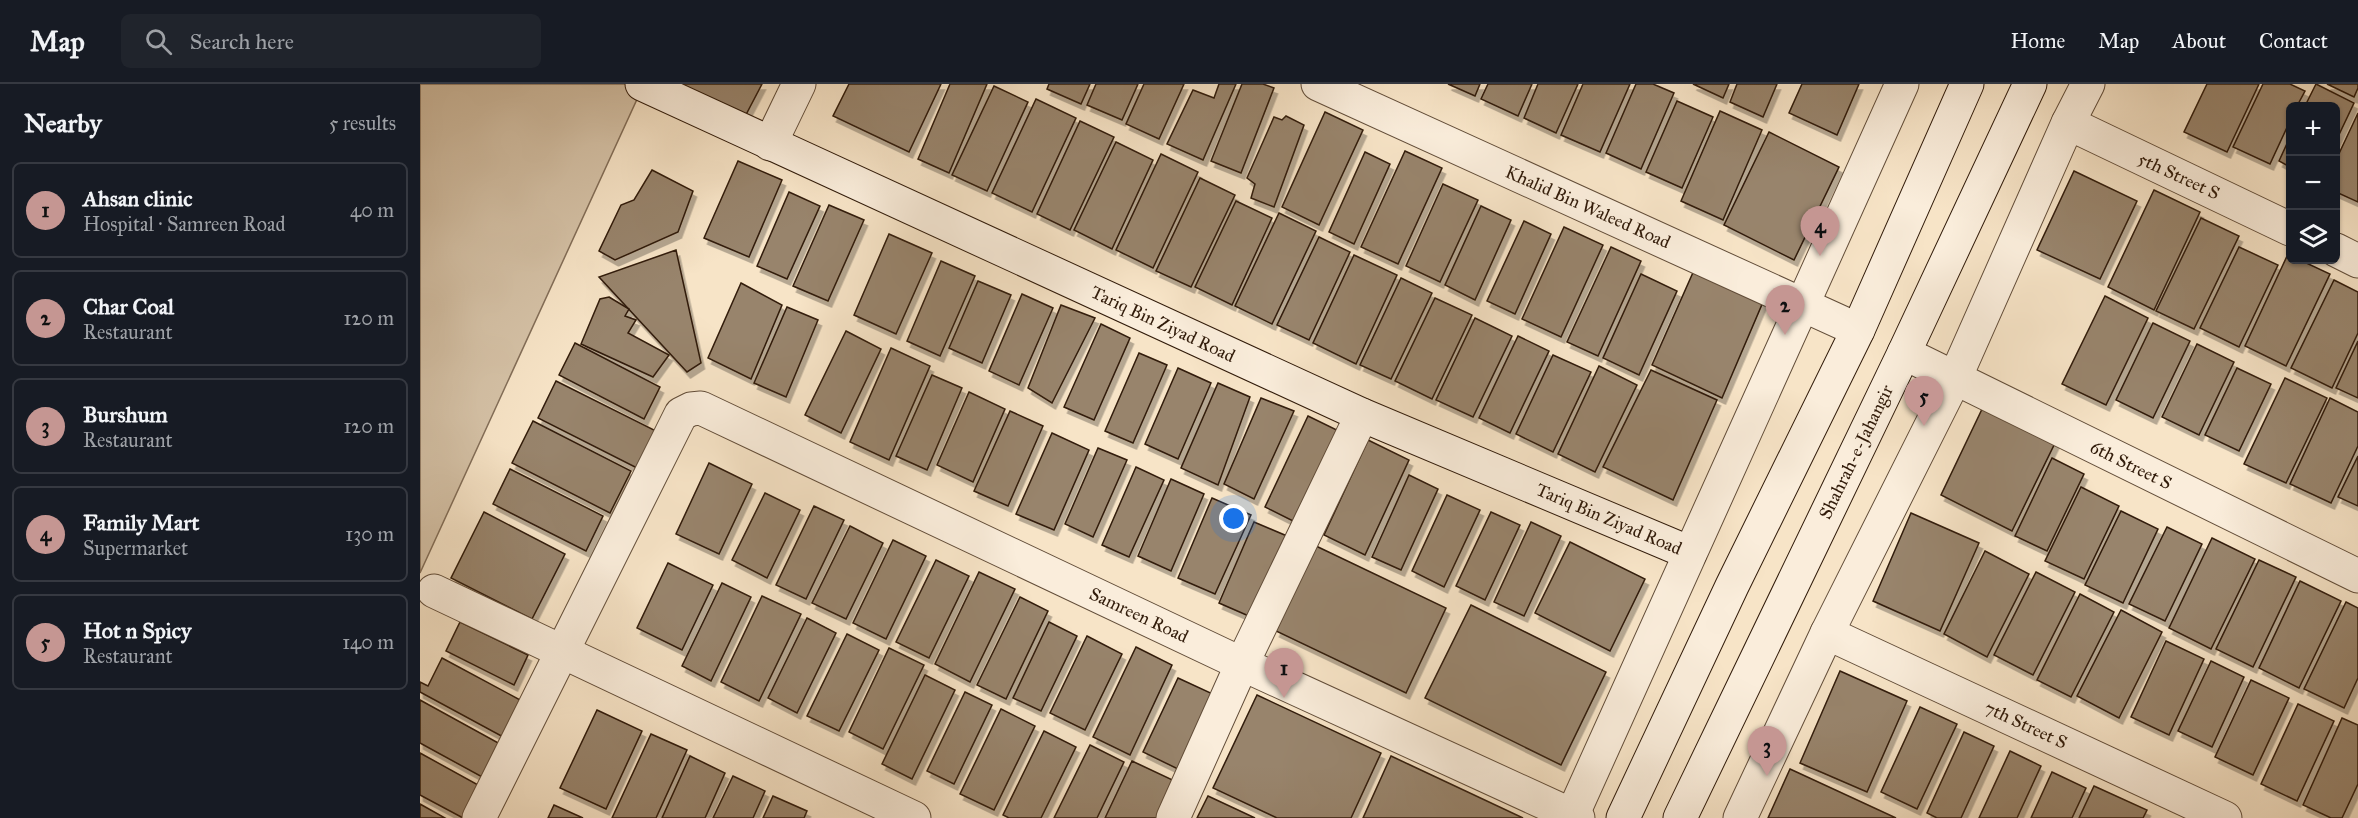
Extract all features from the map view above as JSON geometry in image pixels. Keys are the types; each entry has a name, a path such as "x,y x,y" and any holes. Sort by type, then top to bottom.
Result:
{"street":[{"name":"Tariq Bin Ziyad Road","path":"642,84 1362,415 1690,553"},
{"path":"770,144 799,84"},
{"name":"Khalid Bin Waleed Road","path":"1317,84 1858,330"},
{"path":"1574,817 1690,553 1902,84"},
{"path":"1623,818 1732,586 1858,330 1967,84"},
{"name":"Shahrah-e-Jahangir","path":"1680,818 1904,353 2030,84"},
{"path":"1740,818 1827,633 1955,378 2068,123 2088,84"},
{"name":"5th Street S","path":"2068,123 2286,227"},
{"path":"2340,252 2358,261"},
{"name":"6th Street S","path":"1904,353 2358,576"},
{"name":"Samreen Road","path":"562,650 681,414 691,409 701,408 1242,664 1574,817"},
{"path":"1173,818 1242,664 1362,415"},
{"path":"434,591 914,818"},
{"name":"7th Street S","path":"1827,633 2225,818"},
{"path":"479,818 562,650"}],"shaded area":[{"path":"420,84 644,84 420,573"}],"building":[{"path":"653,84 762,84 739,128"},
{"path":"849,84 941,84 909,152 833,116"},
{"path":"950,84 987,84 949,173 918,159"},
{"path":"1049,84 1090,84 1081,104 1047,89"},
{"path":"1096,84 1138,84 1122,120 1087,105"},
{"path":"1144,84 1184,84 1159,139 1126,124"},
{"path":"1219,84 1236,84 1203,160 1167,144 1193,90 1214,98"},
{"path":"1242,84 1263,84 1274,88 1241,173 1211,161"},
{"path":"1448,84 1480,84 1475,96"},
{"path":"1488,84 1532,84 1518,116 1481,99"},
{"path":"1538,84 1578,84 1556,133 1524,118"},
{"path":"1583,84 1630,84 1600,152 1561,135"},
{"path":"1636,84 1653,84 1674,93 1641,169 1606,153"},
{"path":"1693,84 1729,84 1723,98"},
{"path":"1737,84 1777,84 1763,117 1730,102"},
{"path":"1802,84 1859,84 1837,135 1789,113"},
{"path":"2207,84 2259,84 2227,152 2184,132"},
{"path":"2263,84 2290,84 2305,91 2299,102 2286,102 2286,130 2270,164 2233,147"},
{"path":"2316,84 2354,103 2340,133 2340,102 2307,102"},
{"path":"2327,84 2358,84 2358,88 2354,97"},
{"path":"994,86 1028,102 987,191 952,175"},
{"path":"1036,99 1076,118 1032,212 992,193"},
{"path":"1677,101 1713,117 1682,188 1646,172"},
{"path":"1720,111 1762,130 1723,220 1681,201"},
{"path":"1325,112 1363,130 1319,225 1282,207"},
{"path":"2358,113 2358,202 2340,194 2340,151"},
{"path":"1286,116 1304,125 1274,207 1251,198 1255,184 1247,178 1274,117 1282,120"},
{"path":"1080,121 1114,137 1070,230 1037,214"},
{"path":"1769,132 1839,167 1794,260 1724,225"},
{"path":"1116,142 1153,160 1112,249 1074,230"},
{"path":"2286,146 2286,165 2279,161"},
{"path":"1405,151 1442,168 1398,264 1361,247"},
{"path":"1365,152 1390,164 1354,244 1329,232"},
{"path":"1161,154 1198,172 1153,268 1116,250"},
{"path":"738,161 782,180 749,257 704,238"},
{"path":"652,170 693,191 678,232 615,260 599,251 621,205 634,200"},
{"path":"2074,171 2137,201 2100,279 2037,250"},
{"path":"1200,178 1235,195 1191,287 1156,271"},
{"path":"1443,184 1478,200 1440,282 1406,266"},
{"path":"2154,190 2200,212 2154,310 2108,287"},
{"path":"789,192 820,206 787,279 757,266"},
{"path":"1236,201 1272,218 1232,305 1195,287"},
{"path":"829,205 864,220 828,301 793,286"},
{"path":"1481,206 1511,220 1475,300 1445,285"},
{"path":"1279,213 1316,231 1272,324 1235,306"},
{"path":"2201,218 2239,236 2194,329 2156,311"},
{"path":"1524,221 1551,234 1515,314 1487,301"},
{"path":"1564,227 1603,245 1561,337 1522,319"},
{"path":"889,234 932,253 896,334 854,315"},
{"path":"1319,237 1350,252 1309,340 1277,325"},
{"path":"1611,247 1641,261 1598,356 1567,342"},
{"path":"2239,247 2278,265 2239,347 2200,328"},
{"path":"676,250 701,363 687,372 599,277"},
{"path":"1354,255 1397,275 1356,364 1313,343"},
{"path":"2286,258 2286,264 2309,264 2330,274 2286,366 2245,346"},
{"path":"941,261 975,276 940,356 907,341"},
{"path":"1695,268 1763,302 1722,398 1652,365"},
{"path":"1641,274 1677,291 1639,375 1603,358"},
{"path":"1401,278 1432,293 1391,379 1360,365"},
{"path":"2334,280 2358,292 2358,333 2332,388 2291,368"},
{"path":"978,281 1011,295 982,363 949,348"},
{"path":"741,283 782,305 751,379 708,358"},
{"path":"1022,294 1053,308 1019,385 989,371"},
{"path":"2105,296 2148,318 2106,405 2062,384"},
{"path":"609,297 629,309 625,316 636,320 628,333 669,355 653,377 581,344 600,299"},
{"path":"1435,298 1472,315 1432,399 1395,381"},
{"path":"1061,305 1095,318 1052,403 1028,388"},
{"path":"787,307 818,320 786,397 754,383"},
{"path":"1475,318 1512,336 1473,417 1436,400"},
{"path":"2153,323 2190,341 2153,418 2116,400"},
{"path":"1101,324 1130,338 1094,420 1064,407"},
{"path":"846,331 881,349 841,433 805,415"},
{"path":"1518,336 1549,351 1510,433 1479,418"},
{"path":"2358,341 2358,398 2336,388"},
{"path":"575,343 660,387 644,419 559,375"},
{"path":"2197,344 2234,362 2199,435 2162,417"},
{"path":"891,348 930,366 889,460 850,442"},
{"path":"1139,353 1167,365 1133,443 1105,431"},
{"path":"1553,355 1591,372 1553,452 1516,434"},
{"path":"1599,366 1637,385 1595,472 1558,454"},
{"path":"1178,368 1211,383 1178,459 1145,444"},
{"path":"2237,368 2271,384 2239,451 2205,435"},
{"path":"1651,370 1717,400 1673,500 1603,467"},
{"path":"932,375 962,388 927,470 896,456"},
{"path":"2285,378 2327,398 2286,483 2244,464"},
{"path":"556,381 656,431 637,468 538,418"},
{"path":"1218,383 1250,397 1218,485 1181,468"},
{"path":"969,392 1005,409 973,482 937,465"},
{"path":"1261,398 1294,411 1254,499 1224,484"},
{"path":"2330,398 2358,412 2358,446 2331,503 2290,484"},
{"path":"1984,405 2056,441 2012,531 1941,495"},
{"path":"1010,411 1043,426 1008,506 974,491"},
{"path":"1308,416 1345,434 1301,525 1265,507"},
{"path":"533,421 631,471 610,513 512,463"},
{"path":"1052,433 1089,450 1054,530 1016,514"},
{"path":"1368,440 1409,460 1365,555 1324,535"},
{"path":"1098,448 1127,460 1093,537 1065,524"},
{"path":"2358,456 2358,506 2338,497"},
{"path":"2052,458 2084,474 2047,551 2015,536"},
{"path":"709,463 752,484 719,554 676,534"},
{"path":"1136,467 1164,480 1129,557 1102,545"},
{"path":"510,469 603,516 586,551 493,504"},
{"path":"1409,475 1438,489 1401,570 1372,557"},
{"path":"1171,479 1204,494 1171,571 1138,556"},
{"path":"2081,487 2119,506 2084,579 2045,561"},
{"path":"765,493 800,510 767,578 732,560"},
{"path":"1447,495 1480,510 1444,587 1412,571"},
{"path":"1212,498 1251,515 1215,594 1178,578"},
{"path":"814,506 844,520 806,599 776,585"},
{"path":"2121,511 2158,529 2123,603 2085,585"},
{"path":"484,512 565,554 532,619 451,578"},
{"path":"1491,512 1520,525 1485,600 1456,586"},
{"path":"1911,513 1979,543 1940,631 1873,601"},
{"path":"1254,522 1287,536 1251,617 1219,603"},
{"path":"1531,522 1561,536 1524,616 1494,602"},
{"path":"850,526 883,543 846,619 812,603"},
{"path":"2167,527 2202,544 2165,621 2129,604"},
{"path":"2212,538 2255,559 2211,649 2169,628"},
{"path":"893,540 926,556 886,639 853,623"},
{"path":"1570,542 1645,579 1610,651 1535,613"},
{"path":"1316,546 1446,608 1406,693 1276,631"},
{"path":"1985,551 2029,574 1987,657 1944,634"},
{"path":"936,560 969,576 929,658 896,642"},
{"path":"2259,560 2296,577 2253,667 2216,649"},
{"path":"668,563 713,585 682,650 637,628"},
{"path":"979,572 1015,589 970,682 935,664"},
{"path":"2036,572 2075,592 2033,675 1994,655"},
{"path":"2300,581 2341,601 2299,688 2259,668"},
{"path":"722,583 751,597 711,681 682,666"},
{"path":"2080,594 2114,612 2071,697 2037,680"},
{"path":"762,596 801,614 759,701 721,682"},
{"path":"1020,597 1048,611 1006,699 977,685"},
{"path":"2346,602 2358,608 2358,678 2344,708 2304,689"},
{"path":"1471,605 1606,672 1561,765 1425,698"},
{"path":"2121,610 2162,632 2119,718 2077,696"},
{"path":"807,618 836,633 797,713 768,698"},
{"path":"460,622 528,655 514,685 446,651"},
{"path":"1049,622 1077,636 1041,711 1013,698"},
{"path":"847,634 879,650 839,731 807,716"},
{"path":"1087,636 1122,654 1085,730 1050,713"},
{"path":"2166,641 2204,659 2169,735 2131,717"},
{"path":"1136,647 1172,665 1130,755 1093,737"},
{"path":"889,648 924,665 883,749 849,732"},
{"path":"442,658 524,702 505,738 420,692 420,682 428,686"},
{"path":"2211,661 2244,677 2212,747 2178,731"},
{"path":"1840,671 1907,701 1867,792 1800,763"},
{"path":"925,675 955,690 912,779 882,764"},
{"path":"1178,678 1215,695 1180,770 1143,752"},
{"path":"2251,680 2289,698 2253,775 2215,757"},
{"path":"965,692 992,705 954,784 927,771"},
{"path":"1257,695 1381,753 1351,818 1277,818 1213,788"},
{"path":"420,700 502,745 484,778 420,743"},
{"path":"2298,704 2334,721 2297,801 2261,784"},
{"path":"1920,707 1957,724 1917,809 1881,792"},
{"path":"1001,709 1035,726 994,810 960,794"},
{"path":"597,710 642,731 606,809 560,788"},
{"path":"2342,718 2358,725 2358,784 2342,818 2331,818 2303,805"},
{"path":"1044,731 1076,747 1041,818 1009,818 1003,815"},
{"path":"1964,732 1994,746 1961,818 1937,818 1927,813"},
{"path":"651,734 687,750 656,818 612,818"},
{"path":"1090,745 1124,762 1097,818 1054,818"},
{"path":"2010,751 2041,766 2017,818 1979,818"},
{"path":"420,753 480,786 463,818 420,795"},
{"path":"690,756 725,773 705,818 662,818"},
{"path":"1391,756 1523,818 1363,818"},
{"path":"1132,761 1179,783 1162,818 1105,818"},
{"path":"1790,769 1896,818 1768,818"},
{"path":"2052,772 2086,788 2072,818 2031,818"},
{"path":"733,776 765,791 753,818 713,818"},
{"path":"2094,786 2147,810 2143,818 2079,818"},
{"path":"773,796 807,811 804,818 763,818"},
{"path":"1208,796 1255,818 1197,818"},
{"path":"420,804 445,818 420,818"},
{"path":"554,805 583,818 548,818"}],"place":[{"name":"Family Mart","path":"1820,256"},
{"name":"Char Coal","path":"1785,335"},
{"name":"Hot n Spicy","path":"1924,426"},
{"name":"Ahsan clinic","path":"1284,698"},
{"name":"Burshum","path":"1767,776"}]}
